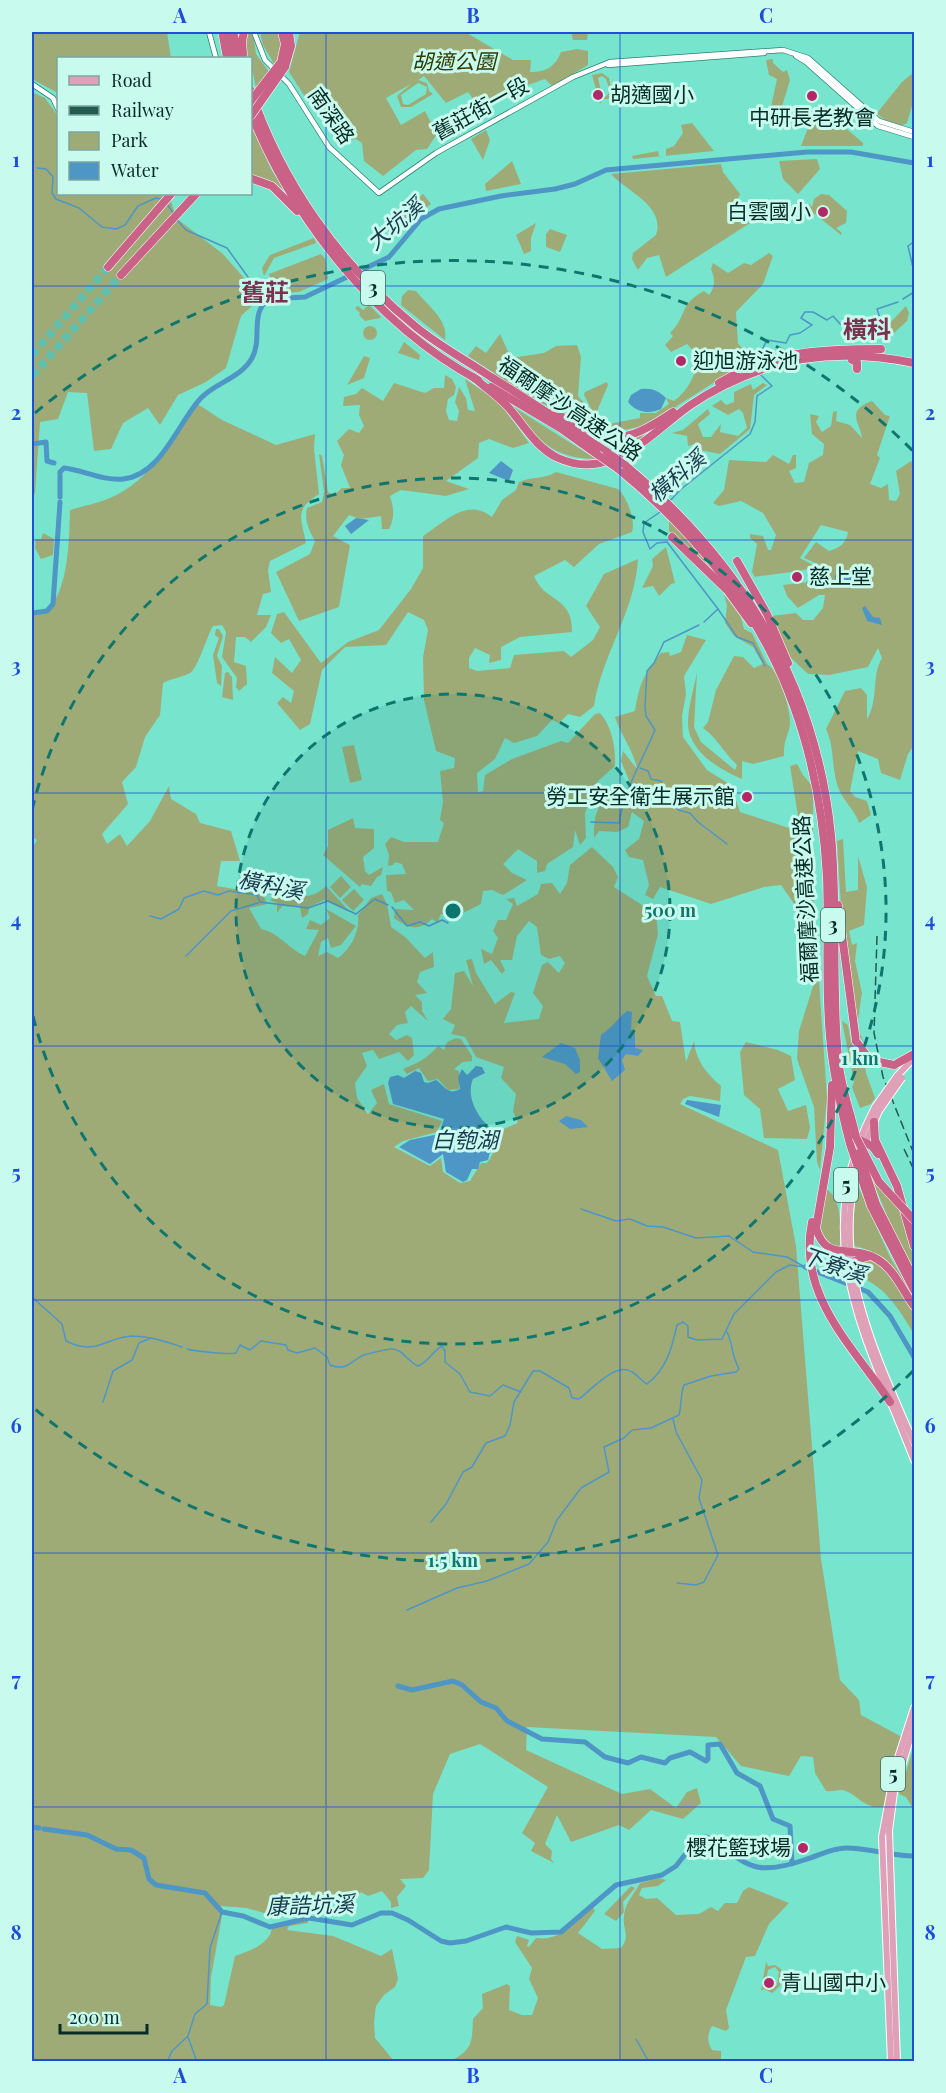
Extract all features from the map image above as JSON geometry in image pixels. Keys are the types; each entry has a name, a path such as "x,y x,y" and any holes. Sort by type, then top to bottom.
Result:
{"highway":[{"path":"224,32 227,57"},
{"path":"224,32 234,57"},
{"path":"233,32 242,57"},
{"path":"242,57 244,32"},
{"path":"252,100 283,65 285,44 282,32"},
{"path":"252,114 290,53 289,32"},
{"name":"福爾摩沙高速公路","path":"252,94 288,190 374,289 429,337 515,392 621,466 662,502 731,573 764,623 807,718 824,786 834,878 834,1015 838,1060 876,1204 915,1279"},
{"name":"福爾摩沙高速公路","path":"252,115 288,190 316,233 365,292 426,344 471,376 602,453"},
{"path":"252,179 288,190"},
{"path":"108,267 170,195"},
{"path":"116,259 124,272 193,195"},
{"path":"515,392 599,434 628,437 652,426 767,360 794,353 833,348 881,349"},
{"path":"471,376 506,405 542,448 570,462 591,464 612,461 629,453 691,405 738,376 767,363 820,353 870,353 915,361"},
{"path":"850,360 857,363 857,369"},
{"path":"738,376 797,364 869,360"},
{"name":"福爾摩沙高速公路","path":"679,519 736,591 766,643 797,711 817,790 827,879 830,1039 837,1090 850,1144 875,1216 915,1290"},
{"path":"672,537 727,590 766,643"},
{"path":"737,561 778,637 807,718"},
{"path":"834,878 856,1041 870,1060 894,1065 915,1056"},
{"path":"830,1039 828,1055 833,1119 816,1228 826,1248 871,1256 890,1270 915,1306"},
{"path":"874,1122 875,1140 897,1186 915,1246"},
{"path":"859,1138 888,1168"},
{"path":"859,1138 879,1182 914,1220"},
{"path":"827,1159 810,1241 810,1260 816,1287 829,1316 872,1373 890,1402"},
{"path":"849,1269 859,1258 871,1256"}],"main road":[{"path":"209,32 216,57"},
{"name":"南深路","path":"256,32 261,52 292,88 329,147 380,193"},
{"name":"舊莊街一段","path":"380,193 436,153 572,78 605,64 764,53 793,55 806,62 878,126 914,134"},
{"path":"32,84 53,98 57,107"},
{"name":"5","path":"915,1056 859,1138 846,1186 843,1216 849,1269 858,1307 890,1402 915,1460"},
{"name":"5","path":"900,1077 915,1064"},
{"name":"5","path":"859,1138 874,1122 877,1109"},
{"name":"5","path":"858,1307 915,1443"},
{"name":"5","path":"891,2061 885,1840 894,1792 915,1708"},
{"name":"5","path":"909,1735 915,1726"},
{"name":"5","path":"885,1859 897,2061"}],"green space":[{"path":"32,32 167,32 171,57 57,57 57,94 32,79"},
{"path":"248,32 253,32 256,54 269,72 256,88 252,57 248,57 245,42"},
{"path":"260,32 279,33 281,49 274,64 263,45"},
{"name":"胡適公園","path":"300,32 465,32 513,60 531,60 530,72 549,68 561,52 577,49 588,51 588,65 552,86 545,79 476,103 468,92 446,103 424,76 418,80 427,83 429,91 433,94 411,107 401,107 397,96 411,84 386,98 401,125 425,111 437,134 427,149 416,150 383,176 364,161 362,143 356,139 340,142 336,123 309,103 289,72","holes":["418,83 427,87 426,94 408,105 403,104 401,95"]},
{"path":"571,32 588,32 587,40 573,40"},
{"path":"773,59 773,63 783,72 787,70 790,80 777,123 767,125 777,79 769,75 766,60"},
{"path":"914,72 914,99 907,123 895,125 883,119 877,113 902,82"},
{"path":"602,73 609,78 612,94 608,99 603,99 600,104 592,75","holes":["602,76 606,79 610,91 606,97 602,95 598,78"]},
{"path":"32,92 45,98 57,115 57,195 169,195 176,218 223,254 250,285 255,303 241,316 226,368 206,382 178,395 160,425 148,408 123,423 111,449 94,451 87,393 68,392 58,419 40,422 35,493 32,499"},
{"path":"833,117 863,143 863,146 801,146 809,125"},
{"path":"692,123 714,151 666,156 666,149 674,146 683,133 681,125"},
{"path":"252,126 271,169 285,191 269,180 252,174"},
{"path":"486,130 490,140 483,160 471,139"},
{"path":"658,151 659,156 663,156 633,159 632,156"},
{"path":"817,159 820,169 798,194 783,179 779,161"},
{"path":"512,161 521,184 486,191 485,184"},
{"path":"721,164 723,172 740,194 734,207 740,217 750,223 666,277 659,255 647,258 638,270 632,259 633,253 656,235 658,225 650,207 611,174"},
{"path":"423,194 431,204 407,222 402,229 400,227 404,220 399,213"},
{"path":"821,194 829,195 847,211 846,223 836,228 842,233 841,235 806,207 809,204 812,207 814,199"},
{"path":"536,223 531,238 531,251 524,254 516,235"},
{"path":"550,229 567,235 560,252 546,247 546,234"},
{"path":"314,238 316,243 274,258 264,276 262,268 270,255"},
{"path":"769,253 773,256 763,284 736,312 738,344 756,361 721,378 645,426 607,433 533,399 468,356 476,346 486,353 500,334 511,358 544,353 556,346 577,345 581,357 578,396 603,425 640,418 640,413 656,413 669,404 666,398 674,401 679,397 693,376 699,357 687,344 671,352 665,345 673,336 670,333 676,327 690,301 704,291 709,295 713,289 711,269 713,263 728,273 744,263 751,265"},
{"path":"321,254 326,260 328,279 299,292 274,293 269,274"},
{"path":"408,290 416,291 436,313 444,326 445,340 401,305 402,296"},
{"path":"369,305 380,318 365,321 355,308 358,306 363,310"},
{"path":"906,306 909,313 907,321 894,333 888,325"},
{"path":"367,326 373,326 377,333 373,340 367,340 363,336 363,330"},
{"path":"404,342 420,355 419,360 398,353"},
{"path":"364,356 370,358 364,378 347,385"},
{"path":"445,375 452,379 456,387 454,395 448,399 446,411 449,420 457,421 459,411 455,402 459,387 466,398 468,410 475,411 465,379 499,402 529,443 513,448 489,439 479,443 478,458 446,481 469,489 446,496 401,490 390,496 393,513 389,529 382,529 381,516 360,519 349,515 333,536 350,545 339,607 299,621 276,572 310,554 315,541 308,525 306,512 307,508 322,502 324,492 319,454 322,456 328,492 334,495 342,488 350,488 341,465 344,455 337,441 349,429 359,433 364,426 359,415 360,405 343,406 344,397 356,394 362,388 383,401 394,383 425,393 434,388 444,388"},
{"path":"607,382 608,385 595,416 584,395 585,392"},
{"path":"763,383 767,385 754,395 750,429 720,454 700,450 694,444 688,446 687,436 672,433 683,430 708,409 710,414 698,424 703,437 711,437 721,424 720,432 738,436 747,428 743,413 739,409 728,415 712,406 721,400 726,405 734,402 734,392 751,384 753,390"},
{"path":"872,401 885,415 890,416 877,455 880,458 870,484 881,488 888,484 889,500 896,501 900,494 896,471 911,461 914,465 914,745 908,754 900,780 881,773 878,759 858,751 850,791 855,797 867,801 871,815 859,823 838,787 831,743 826,729 845,691 861,688 867,695 867,719 873,704 877,672 882,658 878,648 868,667 829,675 808,674 789,656 771,616 796,613 803,620 813,620 823,608 825,595 819,595 798,608 787,596 783,585 809,582 820,565 804,558 816,542 829,551 842,545 848,532 821,525 800,558 815,566 755,577 752,572 757,544 750,538 750,534 763,536 768,550 771,550 776,535 763,513 741,501 719,506 713,503 724,490 729,460 766,462 773,455 789,464 793,455 796,455 796,468 789,471 795,483 804,482 809,463 823,455 824,444 812,434 810,414 819,416 816,422 822,432 831,426 833,412 837,411 836,421 850,425 862,438 856,413"},
{"path":"196,403 222,420 276,445 315,434 314,449 319,494 306,505 301,515 306,543 270,561 268,570 271,592 263,594 257,615 271,615 266,627 251,642 245,637 236,637 234,662 246,666 247,684 239,691 236,687 237,678 222,657 226,632 222,625 213,626 193,670 163,683 160,715 145,737 136,767 122,782 128,804 102,834 107,844 120,834 127,846 150,821 169,786 171,799 196,814 200,823 231,831 240,861 221,861 217,886 263,894 267,904 249,908 261,929 273,934 305,956 319,930 306,929 310,920 321,925 330,918 326,909 356,926 341,945 331,948 328,938 321,942 318,956 327,952 338,958 354,939 358,927 358,915 371,898 382,894 387,904 391,927 405,937 425,958 433,952 434,967 420,972 417,982 427,993 415,995 422,1002 422,1011 428,1021 411,1006 405,1012 408,1023 397,1025 389,1034 396,1040 407,1035 412,1038 414,1055 408,1061 399,1052 379,1059 373,1050 362,1053 367,1066 355,1083 357,1098 368,1114 377,1103 371,1090 384,1084 389,1104 442,1121 437,1132 403,1141 394,1147 430,1166 441,1158 443,1172 460,1183 470,1181 481,1163 487,1163 501,1130 518,1123 513,1111 516,1094 501,1078 504,1067 476,1057 465,1037 451,1034 455,1025 443,1019 451,1009 455,973 464,971 473,986 466,960 472,959 476,973 495,1004 511,992 515,993 504,1023 539,1019 543,1006 533,993 542,965 548,962 559,973 565,963 560,956 549,959 541,955 537,927 529,921 517,936 512,960 500,960 505,970 502,974 491,960 484,964 481,949 492,954 498,938 493,931 498,920 506,920 513,904 506,899 514,898 517,906 538,894 541,884 552,883 560,894 567,883 570,865 592,847 613,867 618,877 614,887 656,914 658,934 647,976 656,996 662,996 672,1021 680,1022 686,1062 694,1041 697,1055 703,1066 721,1086 720,1101 690,1096 683,1099 680,1104 778,1150 796,1246 821,1559 840,1680 859,1700 861,1715 902,1737 886,1806 878,1807 866,1804 846,1791 826,1791 815,1773 813,1757 801,1756 789,1776 741,1766 716,1737 527,1727 526,1750 622,1794 650,1789 676,1808 687,1792 697,1788 701,1803 683,1819 651,1810 629,1830 619,1825 571,1842 557,1815 545,1844 552,1851 551,1859 554,1863 531,1851 535,1843 522,1833 548,1787 480,1744 450,1754 433,1794 429,1870 423,1878 400,1879 406,1886 397,1897 399,1906 391,1908 391,1902 382,1891 368,1896 361,1892 352,1901 350,1907 336,1910 342,1896 337,1894 313,1900 291,1913 281,1907 264,1913 247,1908 221,1906 222,1916 211,1977 210,2005 221,2007 224,2005 235,1956 257,1947 267,1939 272,1929 289,1922 308,1919 308,1923 289,1926 287,1930 333,1936 381,1956 392,1949 398,1979 395,1987 384,1995 376,2006 374,2022 375,2038 394,2061 32,2061 32,848 37,840 32,837 32,615 45,611 54,602 60,588 68,555 70,510 110,498 137,481 160,457"},
{"path":"512,406 596,459 568,455 547,445 529,428"},
{"path":"585,431 611,440 646,435 620,453"},
{"path":"556,472 618,489 630,509 633,522 632,532 599,544 574,567 565,560 534,576 539,585 568,612 572,632 520,637 501,647 501,660 489,663 490,655 475,648 469,658 469,668 477,671 510,668 514,655 564,651 571,657 593,640 600,627 586,606 604,574 638,559 636,578 598,687 594,706 580,717 568,714 559,723 552,720 537,736 514,743 505,738 495,759 477,773 478,792 483,791 485,775 512,759 561,741 568,743 595,714 600,713 608,724 612,738 615,766 597,782 585,813 586,838 580,845 575,830 573,847 547,864 545,871 537,873 537,861 518,849 503,864 512,873 527,880 503,895 492,890 483,891 481,904 461,914 455,914 452,909 440,915 438,923 432,919 422,926 408,926 394,918 395,909 414,910 404,900 395,903 391,892 387,891 386,875 406,874 402,864 395,862 388,866 389,855 385,844 391,837 404,842 438,842 444,823 440,820 443,802 440,771 454,768 455,758 436,751 424,700 423,657 428,630 424,620 408,612 386,645 345,647 322,670 310,724 300,730 277,703 283,697 291,703 294,691 272,673 275,657 292,673 301,660 289,639 281,643 271,633 277,614 284,612 321,663 348,642 379,630 411,589 423,568 423,536 448,518 465,510 483,511 492,517 502,500 516,490 519,482"},
{"path":"669,519 678,527 733,592 669,531"},
{"path":"43,533 54,539 53,555 41,559 35,548 36,539 41,539"},
{"path":"666,547 675,583 659,596 653,586 642,588 653,566 652,559"},
{"path":"724,595 740,614 744,629 752,633 767,664 776,674 790,718 784,756 753,764 742,761 742,779 715,765 699,751 689,733 688,723 697,672 694,727 701,742 735,770 737,765 703,728 708,722 716,690 734,656 743,657 754,668 763,664 753,647 734,636 725,623 727,605"},
{"path":"216,629 219,629 223,636 217,656 222,666 221,686 217,683 213,655 219,638 215,635"},
{"path":"687,635 706,640 684,676 686,694 682,716 683,737 707,770 726,782 734,794 740,812 789,828 810,850 827,1098 820,1170 817,1162 814,1107 797,1059 799,1031 814,983 809,925 781,885 764,887 711,904 660,887 653,899 645,895 649,885 643,860 629,857 625,850 639,839 644,821 632,812 628,827 617,832 599,831 594,838 596,815 600,805 615,787 617,798 622,806 630,783 621,761 623,751 637,769 615,717 635,711 638,694 650,667 661,653 669,652 670,656 681,652"},
{"path":"228,672 232,677 233,700 222,697 225,673"},
{"path":"354,745 362,780 350,783 342,747"},
{"path":"797,764 813,787 813,834 804,834 799,822 790,766"},
{"path":"353,818 355,828 374,829 374,848 363,857 365,871 369,875 383,867 381,875 371,886 362,884 360,887 323,855 328,846 328,830"},
{"path":"843,839 846,892 858,890 858,856 867,887 864,925 849,931 852,945 857,943 855,961 862,993 857,1027 865,1045 856,1031 847,945 842,924 837,841"},
{"path":"341,876 351,887 340,898 330,887"},
{"path":"326,886 350,912 324,900 309,907 308,914 302,918 300,907 282,906 277,913 277,903 270,900 275,895 308,896"},
{"path":"354,889 364,900 353,911 342,900"},
{"path":"842,1021 848,1025 851,1042 865,1063 875,1098 871,1104 860,1108 852,1087 854,1082"},
{"path":"456,1038 461,1039 472,1056 472,1061 463,1062 454,1069 459,1071 459,1089 448,1090 438,1079 428,1081 419,1068 407,1074 403,1069 422,1060 438,1046 444,1050 447,1042"},
{"path":"746,1042 778,1050 791,1056 795,1080 778,1089 788,1111 806,1105 810,1128 807,1139 764,1138 760,1109 744,1095 740,1052"},
{"path":"868,1169 902,1209 914,1256 914,1269 890,1223"},
{"path":"858,1186 890,1257 914,1297 914,1301 881,1259 863,1248 853,1246 853,1207"},
{"path":"826,1189 838,1207 840,1245 837,1246 829,1243 821,1230 821,1213"},
{"path":"866,1258 878,1261 914,1310 914,1334 898,1308 885,1293 860,1277 857,1265"},
{"path":"914,1746 914,1810 906,1797 899,1794"},
{"path":"659,1878 666,1880 658,1886 642,1888 639,1895 646,1899 657,1898 676,1915 699,1914 711,1907 718,1911 725,1903 737,1903 743,1891 749,1887 789,1903 769,1924 755,1956 746,1957 726,2010 729,2028 726,2031 712,2026 710,2029 709,2044 712,2050 721,2051 721,2061 449,2062 462,2054 469,2045 473,2019 483,2008 482,1994 507,1984 510,1986 509,2010 522,2015 532,2015 538,1998 529,1979 532,1968 515,1942 517,1936 529,1940 527,1946 529,1947 536,1938 553,1937 567,1929 593,1907 595,1911 578,1933 602,1949 621,1948 626,1936 624,1916 628,1903 640,1883"},
{"path":"631,1886 635,1888 623,1902 624,1912 616,1921 604,1914"},
{"path":"766,1962 768,1966 775,1965 781,1969 780,1986 772,1993 764,1989 761,1991","holes":["775,1967 779,1972 777,1985 770,1990 765,1985 768,1970"]}],"water":[{"path":"641,389 655,390 666,398 661,409 643,412 632,406 628,402 631,395"},
{"path":"501,461 513,470 509,481 489,473"},
{"path":"356,518 369,520 351,534 345,526"},
{"path":"838,569 855,576 848,582 834,578"},
{"path":"865,606 873,617 880,618 882,625 867,621 862,608"},
{"path":"627,1011 632,1012 631,1029 635,1034 635,1048 643,1050 638,1056 626,1054 622,1060 625,1070 612,1081 598,1058 601,1035"},
{"path":"561,1043 575,1048 580,1060 580,1072 576,1074 565,1064 542,1057"},
{"name":"白匏湖","path":"476,1066 482,1067 485,1073 473,1079 472,1101 479,1115 495,1131 488,1160 480,1162 478,1169 472,1169 467,1180 463,1182 446,1172 443,1154 430,1164 399,1147 410,1140 439,1134 444,1119 393,1104 388,1083 390,1077 398,1075 404,1078 415,1071 421,1073 424,1082 436,1080 450,1091 456,1091 460,1089 458,1077 462,1069 467,1075"},
{"path":"687,1100 721,1105 719,1117 685,1104"},
{"path":"566,1116 581,1120 588,1127 570,1129 559,1121"}],"waterway":[{"name":"大坑溪","path":"60,497 60,472 64,468 101,477 123,479 137,475 159,458 201,398 241,371 252,358 255,351 259,311 269,299 305,297 389,257 421,219 439,209 501,196 555,189 575,184 606,170 807,152 851,152 914,163"},
{"path":"37,168 46,169 53,177 52,193 56,199 79,208 102,227 116,229 125,225 138,206 156,198 161,199"},
{"path":"167,204 174,214"},
{"path":"176,219 186,230 227,248 253,284"},
{"name":"橫科溪","path":"914,245 912,243 908,246 914,272"},
{"name":"橫科溪","path":"903,299 914,292"},
{"name":"橫科溪","path":"884,330 877,309 898,302"},
{"name":"橫科溪","path":"759,356 767,340 786,343 790,335 800,333 812,325 801,318 805,312 813,312 827,320 833,316 841,325"},
{"name":"橫科溪","path":"844,327 849,326 854,318 871,330 883,333"},
{"name":"橫科溪","path":"669,502 680,490 750,434 755,422 757,396 772,386 760,374"},
{"path":"32,444 46,442 47,461 54,463"},
{"name":"大坑溪","path":"32,613 47,611 53,604 60,502"},
{"name":"橫科溪","path":"660,512 644,523 643,532 650,549 657,543 667,542 718,609 704,622"},
{"path":"718,609 737,637 753,643 765,666"},
{"name":"橫科溪","path":"591,822 619,823 629,787 655,730 646,716 647,671 654,663 664,642 699,625"},
{"path":"640,768 648,771 651,779 661,781 666,792 673,795 678,810 690,813 727,844"},
{"name":"橫科溪","path":"150,916 161,919 179,909 184,898 204,891 218,895 229,891 257,895 260,902 308,908 328,901 356,914 375,899 388,905"},
{"path":"186,956 231,911 258,903"},
{"name":"橫科溪","path":"392,907 407,926 420,922 429,926 442,920 448,923"},
{"path":"581,1209 616,1221 630,1219 647,1226 663,1227 696,1238 729,1236 753,1252 787,1257 803,1266"},
{"name":"下寮溪","path":"431,1522 446,1504 463,1472 472,1467 486,1443 505,1436 510,1425 514,1402 533,1371 540,1371 569,1388 572,1398 579,1399 604,1378 619,1370 632,1372 647,1384 664,1365 677,1325 683,1322 688,1326 688,1337 697,1340 722,1339 734,1314 776,1272 790,1265 805,1267"},
{"name":"下寮溪","path":"805,1267 868,1292 890,1316 914,1357"},
{"name":"下寮溪","path":"32,1297 62,1324 66,1341 76,1345 93,1347 131,1336 151,1338 182,1347"},
{"path":"407,1610 457,1588 487,1581 529,1564 548,1542 557,1520 581,1488 609,1472 604,1447 624,1438 632,1430 651,1428 679,1415 684,1385 711,1376 736,1372 739,1369 727,1332"},
{"path":"103,1402 113,1371 132,1360 139,1343 151,1338"},
{"name":"下寮溪","path":"187,1349 236,1353 240,1345 250,1350 261,1341 286,1345 288,1350 297,1353 315,1348 327,1357 330,1365 341,1367 364,1355 391,1349 402,1353 418,1366 442,1346 445,1351 445,1362 460,1374 470,1392 490,1396 503,1385 521,1392"},
{"path":"673,1419 676,1432 702,1480 699,1498 718,1555 704,1582 696,1585 677,1583"},
{"path":"398,1686 412,1690 453,1681 462,1685 481,1702 496,1708 507,1721 542,1739 585,1742 605,1757 628,1763 641,1757 665,1763 670,1758 690,1752 706,1761 708,1745 720,1744 737,1773 760,1786 773,1819 790,1826 792,1864"},
{"name":"康誥坑溪","path":"32,1827 39,1828"},
{"name":"康誥坑溪","path":"44,1829 87,1835 116,1849 131,1850 144,1858 149,1879 156,1885 205,1893 222,1912 243,1916 270,1927 309,1918 352,1925 381,1913 392,1913 408,1920 441,1941 450,1943 466,1941 506,1927 531,1933 561,1932 616,1885 662,1875 676,1866 698,1838 707,1837 752,1866 763,1868 789,1865 841,1848 914,1856"},
{"path":"167,2062 172,2051 188,2036 195,2014 207,2004 210,1948 222,1912"},
{"path":"188,2037 197,2062"},
{"path":"636,2039 649,2062"}],"tunnel":[{"path":"32,355 108,267"},
{"path":"32,376 121,275"}],"railway":[{"path":"877,936 874,1033 883,1077 914,1154"},
{"path":"904,1149 914,1170"}],"place":[{"name":"胡適國小","path":"598,95"},
{"name":"中研長老教會","path":"812,96"},
{"name":"白雲國小","path":"823,212"},
{"name":"迎旭游泳池","path":"681,361"},
{"name":"慈上堂","path":"797,577"},
{"name":"勞工安全衛生展示館","path":"747,797"},
{"name":"櫻花籃球場","path":"803,1848"},
{"name":"青山國中小","path":"769,1983"}],"district":[{"name":"舊莊","path":"265,293"},
{"name":"橫科","path":"867,330"}]}
